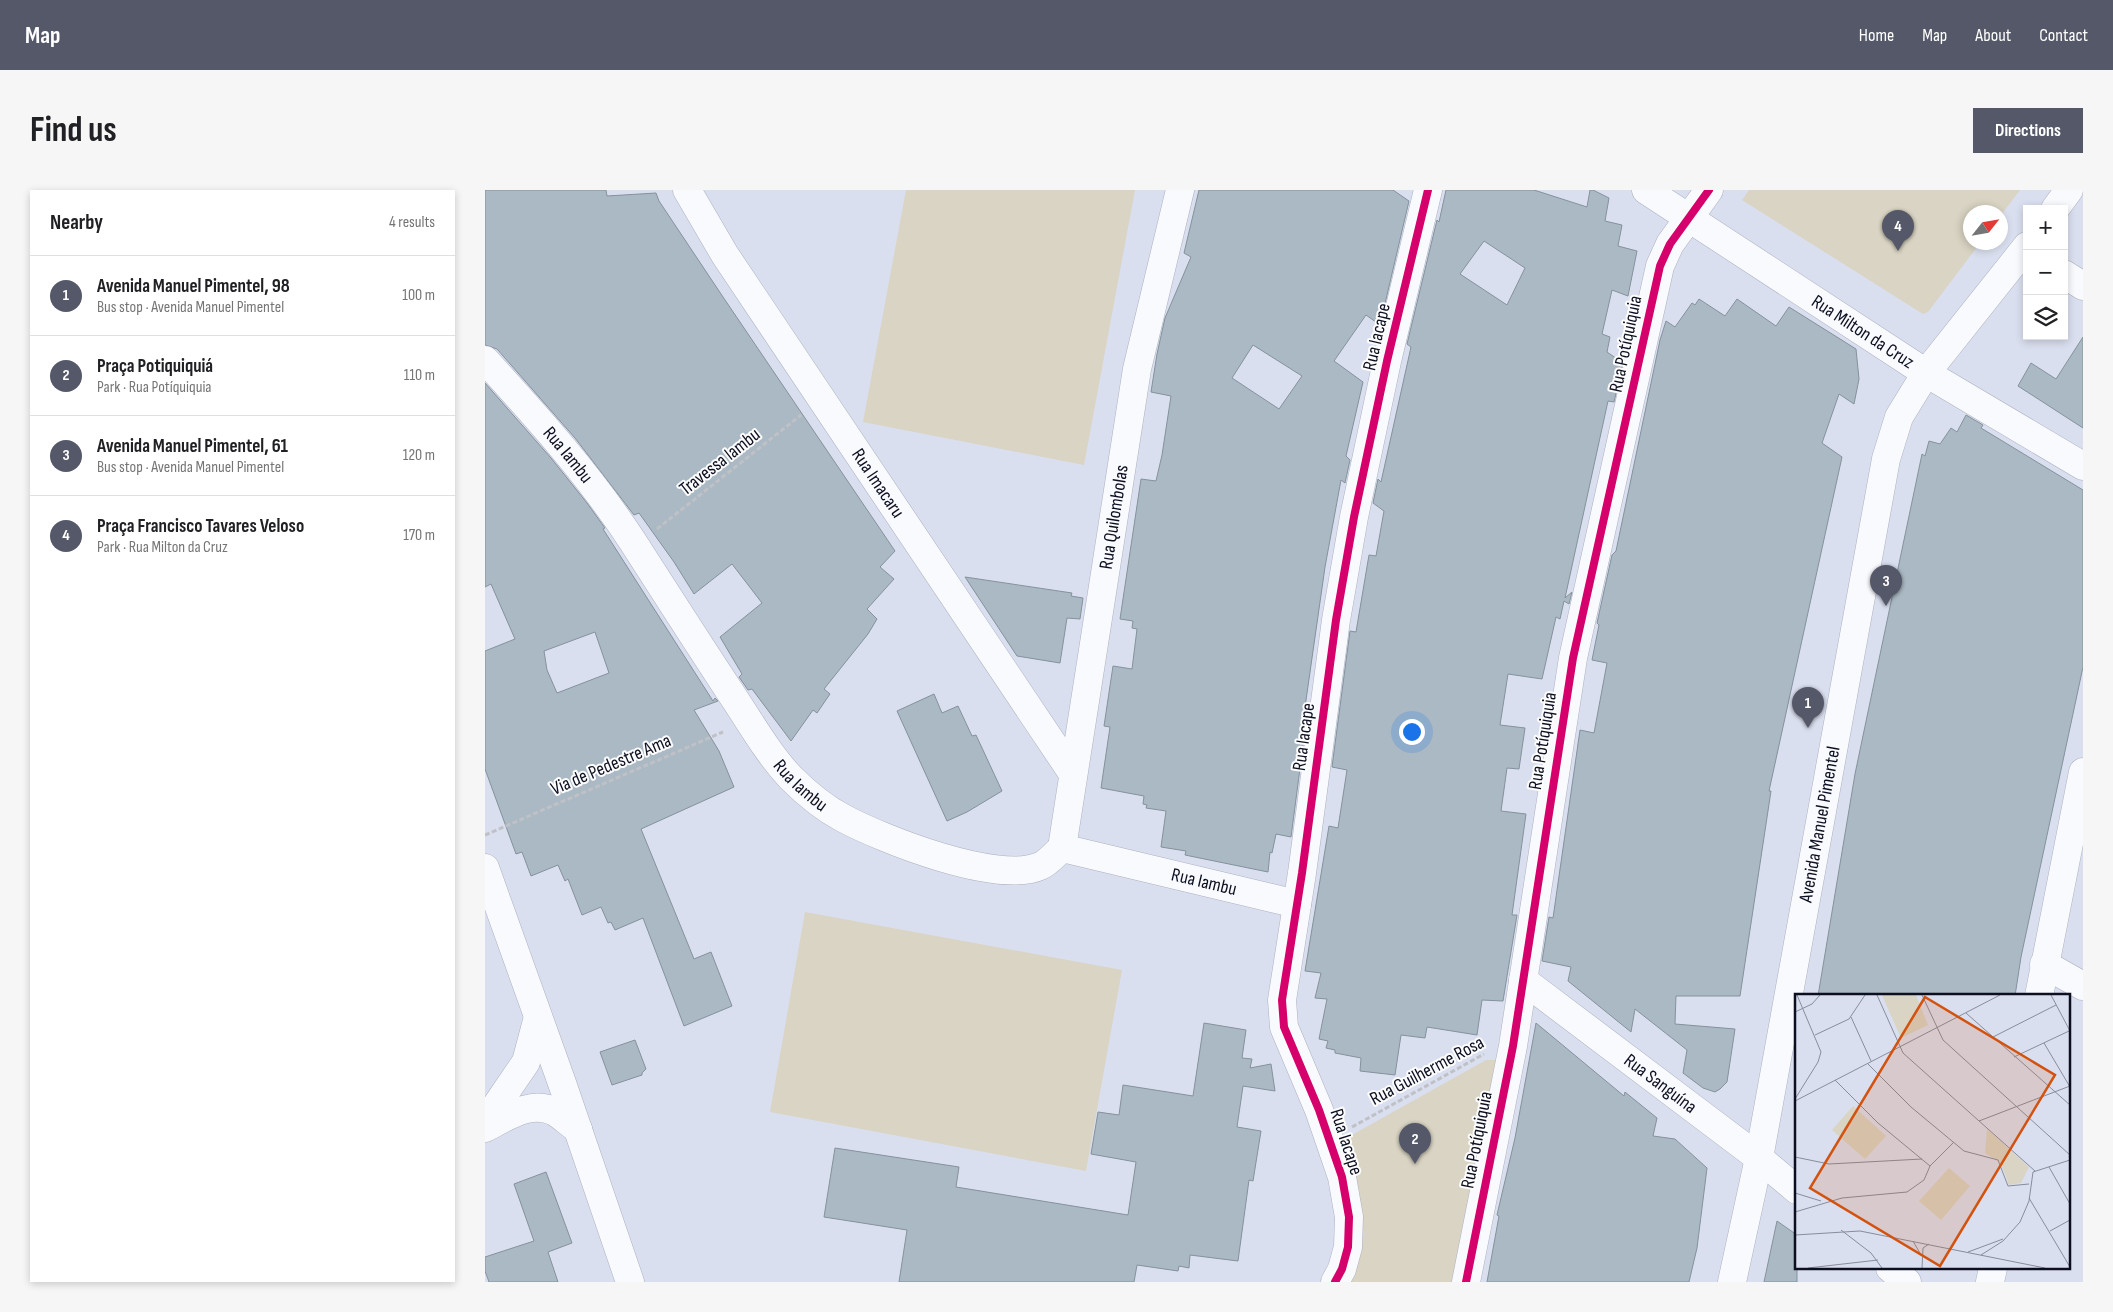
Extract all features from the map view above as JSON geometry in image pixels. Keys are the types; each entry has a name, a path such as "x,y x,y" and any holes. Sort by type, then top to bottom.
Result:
{"street":[{"name":"Rua Imacaru","path":"687,190 725,255 1073,774"},
{"name":"Rua Quilombolas","path":"1062,848 1137,369 1180,190"},
{"name":"Rua Iacape","path":"1335,1282 1342,1269 1348,1247 1349,1217 1342,1177 1329,1139 1284,1028 1282,1012 1336,620 1354,517 1387,361 1428,190"},
{"name":"Rua Milton da Cruz","path":"1647,190 1926,373 2083,466"},
{"name":"Rua Potíquiquia","path":"1466,1282 1513,1046 1573,658 1660,266 1670,244 1709,190"},
{"path":"2058,205 2069,190"},
{"name":"Avenida Manuel Pimentel","path":"1732,1282 1759,1158 1886,459 1899,417 1926,373 2025,250"},
{"path":"2068,277 2083,286"},
{"name":"Rua Iambu","path":"485,360 543,424 602,495 749,720 790,776 816,800 842,818 886,838 955,862 996,870 1021,870 1039,867 1062,848 1297,904"},
{"path":"2039,994 2083,772"},
{"path":"485,868 630,1282"},
{"path":"2044,964 2083,986"},
{"name":"Rua Sanguína","path":"1523,980 1759,1158 1795,1188"},
{"path":"485,1122 526,1062 538,1017"},
{"path":"485,1128 527,1108 538,1108 554,1111 578,1129"},
{"path":"1893,1270 1907,1282"}],"shaded area":[{"path":"906,190 1135,190 1084,465 863,422"},
{"path":"1749,190 2020,190 2008,206 1963,205 1963,250 1975,250 1928,312 1923,314 1742,200"},
{"path":"805,912 1122,970 1086,1171 770,1112"},
{"path":"1486,1060 1497,1060 1456,1282 1343,1282 1343,1140"}],"building":[{"path":"485,190 606,190 607,196 656,193 659,201 723,297 895,551 880,567 894,579 867,609 877,619 868,634 824,689 830,694 817,713 813,710 791,741 752,689 748,690 739,677 742,674 720,637 762,603 732,564 694,594 639,513 634,515 575,438 497,349 485,345"},
{"path":"1199,190 1393,190 1409,201 1380,325 1366,315 1334,361 1363,382 1346,456 1350,460 1345,483 1341,480 1325,567 1304,714 1307,715 1291,837 1276,834 1272,853 1270,852 1268,872 1185,855 1186,851 1161,847 1166,811 1146,808 1147,805 1143,804 1144,796 1101,788 1110,727 1104,726 1113,666 1132,669 1137,629 1132,628 1133,621 1120,619 1141,479 1156,481 1162,455 1171,396 1151,392 1165,318 1191,257 1184,253","holes":["1253,345 1302,376 1279,409 1232,378"]},
{"path":"1446,190 1534,190 1587,207 1590,190 1593,190 1609,198 1605,221 1622,225 1618,246 1637,251 1628,296 1612,290 1602,334 1610,337 1607,352 1623,363 1614,402 1608,401 1565,598 1572,592 1569,604 1564,601 1560,619 1556,617 1542,679 1508,674 1500,725 1525,728 1519,769 1507,768 1501,811 1526,814 1512,915 1517,915 1503,1001 1482,1000 1477,1035 1427,1027 1425,1038 1401,1035 1395,1075 1360,1071 1361,1058 1335,1053 1335,1050 1326,1048 1328,1041 1319,1039 1327,999 1315,998 1321,973 1305,971 1329,826 1338,828 1347,770 1332,767 1350,631 1356,632 1369,555 1376,556 1384,511 1373,503 1378,479 1381,482 1411,347 1407,344 1437,220 1439,222","holes":["1484,241 1525,268 1507,305 1460,274"]},
{"path":"1699,299 1725,316 1737,299 1776,326 1789,307 1856,349 1859,379 1854,404 1839,394 1822,443 1842,457 1769,791 1771,791 1740,996 1676,996 1675,1024 1735,1029 1727,1082 1715,1092 1703,1088 1683,1073 1687,1050 1635,1009 1631,1032 1568,981 1571,967 1542,961 1549,917 1553,918 1580,730 1594,733 1607,663 1592,660 1599,625 1597,623 1612,555 1616,551 1660,340 1666,321 1675,327 1692,303 1695,305"},
{"path":"2083,337 2083,428 2018,386 2031,363 2056,379"},
{"path":"485,383 551,458 587,503 605,528 603,529 713,701 715,698 718,701 694,710 719,751 734,787 641,829 694,959 711,952 732,1006 684,1026 643,918 615,930 611,922 608,923 601,907 582,915 568,879 565,881 558,865 531,876 522,852 516,854 485,769 485,651 515,639 491,584 485,587","holes":["595,632 609,673 557,693 547,670 544,651"]},
{"path":"1966,415 1983,425 1981,428 2083,490 2083,667 2021,957 2015,994 1818,994 1855,774 1922,454 1925,456 1929,441 1940,444 1951,428 1957,432"},
{"path":"965,577 1072,593 1071,596 1083,598 1080,619 1067,618 1060,663 1017,656"},
{"path":"934,694 942,713 958,706 972,736 976,735 1002,791 967,812 947,821 897,711"},
{"path":"1204,1023 1246,1030 1242,1058 1252,1059 1250,1068 1271,1064 1275,1091 1243,1086 1237,1127 1261,1131 1253,1181 1249,1180 1238,1261 1190,1255 1189,1268 1179,1266 1178,1271 1137,1265 1134,1282 899,1282 907,1230 824,1217 835,1148 959,1167 956,1187 1128,1215 1136,1162 1091,1154 1098,1112 1119,1115 1123,1085 1193,1096"},
{"path":"1536,1023 1624,1096 1625,1092 1657,1118 1653,1136 1675,1139 1707,1168 1697,1248 1689,1282 1487,1282 1499,1216 1497,1215 1515,1138"},
{"path":"635,1040 646,1069 642,1075 612,1085 600,1052"},
{"path":"546,1172 572,1243 548,1252 558,1282 489,1282 485,1271 485,1257 534,1241 514,1184"},
{"path":"1777,1221 1795,1234 1795,1270 1797,1270 1797,1282 1764,1282"}],"cycle path":[{"path":"1335,1282 1342,1269 1348,1247 1349,1217 1342,1177 1319,1110 1284,1027 1282,1000 1302,873 1336,620 1354,517 1387,361 1428,190"},
{"path":"1466,1282 1513,1046 1573,658 1660,266 1670,244 1709,190"}],"place":[{"name":"Praça Francisco Tavares Veloso","path":"1898,251"},
{"name":"Avenida Manuel Pimentel, 61","path":"1886,606"},
{"name":"Avenida Manuel Pimentel, 98","path":"1808,728"},
{"name":"Praça Potiquiquiá","path":"1415,1164"}]}
